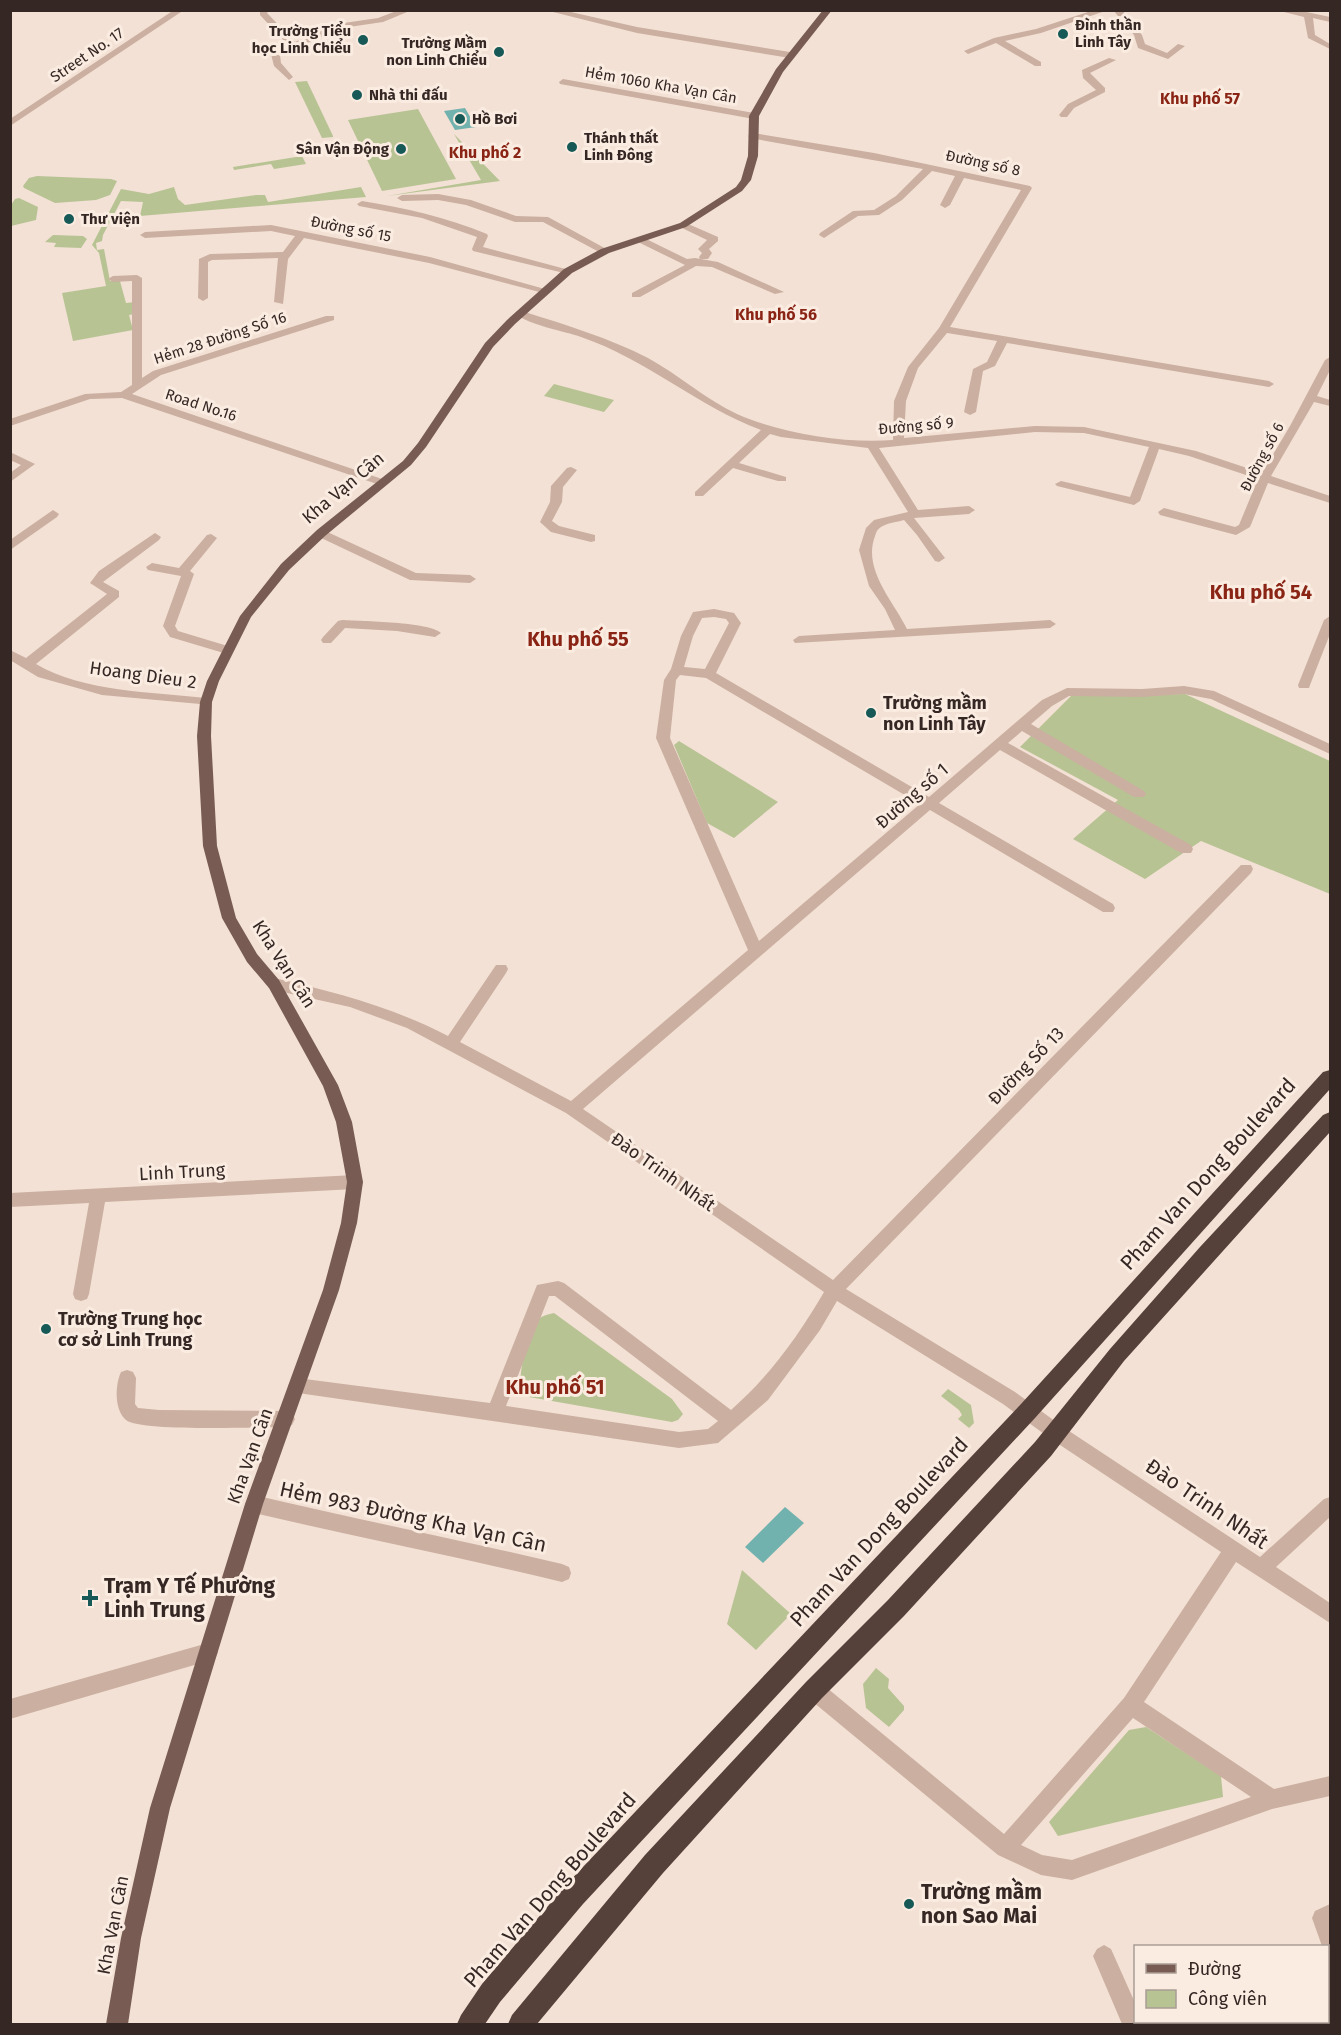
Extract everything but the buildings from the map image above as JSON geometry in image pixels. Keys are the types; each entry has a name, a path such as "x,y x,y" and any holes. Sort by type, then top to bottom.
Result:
{"highway":[{"name":"Pham Van Dong Boulevard","path":"470,2025 491,1993 574,1896 1028,1411 1330,1077"},
{"path":"521,2025 654,1864 814,1690 896,1608 1057,1433 1125,1347 1207,1253 1330,1120"}],"main road":[{"path":"790,55 828,10"},
{"name":"Kha Vạn Cân","path":"117,2025 131,1938 158,1819 254,1504 331,1290 349,1222 355,1182 344,1122 330,1085 274,984 252,958 229,918 210,846 204,736 206,702 227,650 246,616 285,567 321,533 407,463 489,345 521,314 568,271 605,251 683,225 722,202 746,180 753,156 754,116 790,55"}],"street":[{"name":"Street No. 17","path":"10,123 180,10"},
{"path":"265,10 263,13 294,46"},
{"path":"290,77 277,64 275,54 340,26 380,20 408,10"},
{"path":"549,10 637,30 790,55"},
{"path":"968,51 996,40 1038,31 1104,10"},
{"path":"1117,10 1138,35 1141,46 1168,56 1181,46"},
{"path":"1280,10 1330,19"},
{"path":"1308,15 1311,36 1330,47"},
{"path":"996,40 1038,64"},
{"path":"1064,115 1065,111 1102,90 1086,76 1085,72 1112,60"},
{"name":"Hẻm 1060 Kha Vạn Cân","path":"563,82 754,116"},
{"name":"Đường số 8","path":"753,136 1027,188 944,329 913,367 900,401 898,444"},
{"path":"824,235 856,213 876,213 899,198 929,168"},
{"path":"945,206 961,174"},
{"path":"402,198 438,196 468,202 515,219 545,219 605,251"},
{"path":"362,204 397,209 450,223 483,236 477,249 568,271"},
{"path":"636,295 688,268 707,253 703,249 714,238 683,225"},
{"name":"Đường số 15","path":"145,235 271,228 430,260 547,291"},
{"path":"279,302 279,281 283,259 302,234"},
{"path":"642,240 685,262 699,259 779,292"},
{"path":"202,298 203,261 210,257 286,255"},
{"path":"113,279 137,278 137,386"},
{"name":"Đường số 9","path":"521,314 588,336 645,361 725,411 781,434 872,445 1044,429 1084,430 1192,453 1330,500"},
{"name":"Hẻm 28 Đường Số 16","path":"123,395 157,373 330,318"},
{"path":"944,329 1269,384"},
{"path":"970,412 978,369 991,364 1003,339"},
{"name":"Đường số 6","path":"1164,512 1236,531 1244,527 1264,477 1330,365"},
{"name":"Road No.16","path":"10,423 89,396 123,395 381,482"},
{"path":"1310,398 1330,403"},
{"path":"699,494 769,429"},
{"path":"872,445 910,514 939,558"},
{"path":"1061,484 1134,501 1155,445"},
{"path":"10,455 29,464 10,478"},
{"path":"731,464 782,478"},
{"path":"571,470 557,486 556,502 546,522 555,528 591,538"},
{"path":"903,634 891,608 875,586 865,550 872,528 878,523 910,514 969,510"},
{"path":"10,546 53,514"},
{"path":"321,533 414,577 470,579"},
{"path":"27,664 115,594 96,583 103,574 155,537"},
{"path":"183,571 211,538"},
{"path":"152,567 183,571 189,574 169,626 171,631 174,634 227,650"},
{"path":"709,674 735,623 730,616 714,613 697,615 687,636 677,670 670,680 663,738 756,952"},
{"path":"1304,685 1330,620"},
{"path":"327,640 342,624 397,627 435,633"},
{"path":"799,640 1050,624"},
{"name":"Hoang Dieu 2","path":"10,654 43,674 102,691 206,702"},
{"path":"677,670 709,674 932,802 1108,908"},
{"name":"Đường số 1","path":"572,1109 1047,703 1067,692 1142,693 1184,690 1214,695 1330,749"},
{"path":"1022,725 1139,794"},
{"path":"999,744 1186,849"},
{"name":"Đường Số 13","path":"297,1386 495,1412 679,1440 712,1437 762,1394 814,1325 834,1290 1246,869"},
{"path":"451,1044 501,969"},
{"name":"Đào Trinh Nhất","path":"274,984 352,1002 412,1024 572,1109 834,1290 1028,1411 1057,1433 1330,1614"},
{"name":"Linh Trung","path":"10,1200 355,1182"},
{"path":"81,1294 98,1196"},
{"path":"495,1412 543,1290 558,1288 732,1421"},
{"path":"127,1378 126,1407 133,1415 159,1418 286,1419"},
{"name":"Hẻm 983 Đường Kha Vạn Cân","path":"254,1504 356,1528 432,1542 562,1573"},
{"path":"1262,1568 1330,1505"},
{"path":"1005,1848 1131,1705 1234,1549"},
{"path":"10,1708 208,1652"},
{"path":"814,1690 1005,1848 1041,1865 1072,1870 1272,1798 1330,1785"},
{"path":"1131,1705 1272,1798"},
{"path":"1330,1914 1322,1918 1330,1941"},
{"path":"1104,1956 1133,2025"}],"green space":[{"path":"307,81 333,137 322,138 295,82"},
{"name":"Sân Vận Động","path":"418,109 456,179 382,191 348,120"},
{"path":"454,134 500,181 387,196 481,180"},
{"path":"302,156 306,164 274,169 271,164 234,170 233,167"},
{"path":"37,176 117,181 110,195 96,200 55,203 24,188 29,178"},
{"path":"174,187 178,199 185,205 256,195 265,195 268,202 361,187 366,197 140,216 143,202 121,201 102,241 96,243 97,250 104,249 110,281 120,281 126,303 135,302 135,314 129,315 133,330 73,341 62,293 106,286 99,253 92,245 121,189 149,194"},
{"path":"19,198 38,207 36,220 11,226 11,205 15,199"},
{"path":"53,235 83,236 87,239 81,248 54,247 56,243 45,242"},
{"path":"554,384 614,400 604,412 544,396"},
{"path":"1185,694 1330,761 1330,894 1201,841 1145,879 1073,839 1118,800 1020,747 1071,696"},
{"path":"679,741 778,802 734,838 707,823 674,745"},
{"path":"554,1313 672,1399 683,1414 678,1420 672,1422 529,1397 521,1392 522,1368 530,1331 537,1320"},
{"path":"948,1389 971,1405 974,1423 969,1428 958,1419 962,1415 959,1410 941,1396"},
{"path":"742,1570 791,1614 756,1650 727,1624"},
{"path":"876,1668 889,1679 888,1688 904,1706 904,1710 889,1727 866,1708 863,1684"},
{"path":"1146,1727 1221,1776 1223,1797 1058,1836 1049,1822 1129,1730"}],"water":[{"name":"Hồ Bơi","path":"465,108 476,127 455,130 444,111"},
{"path":"785,1507 804,1523 763,1563 745,1547"}],"place":[{"name":"Đình thần Linh Tây","path":"1063,34"},
{"name":"Trường Tiểu học Linh Chiểu","path":"363,40"},
{"name":"Trường Mầm non Linh Chiểu","path":"499,52"},
{"name":"Nhà thi đấu","path":"357,95"},
{"name":"Hồ Bơi","path":"460,119"},
{"name":"Thánh thất Linh Đông","path":"572,147"},
{"name":"Sân Vận Động","path":"401,149"},
{"name":"Thư viện","path":"69,219"},
{"name":"Trường mầm non Linh Tây","path":"871,713"},
{"name":"Trường Trung học cơ sở Linh Trung","path":"46,1329"},
{"name":"Trạm Y Tế Phường Linh Trung","path":"90,1598"},
{"name":"Trường mầm non Sao Mai","path":"909,1904"}],"district":[{"name":"Khu phố 57","path":"1200,98"},
{"name":"Khu phố 2","path":"485,152"},
{"name":"Khu phố 56","path":"776,314"},
{"name":"Khu phố 54","path":"1261,592"},
{"name":"Khu phố 55","path":"578,639"},
{"name":"Khu phố 51","path":"555,1387"}]}
